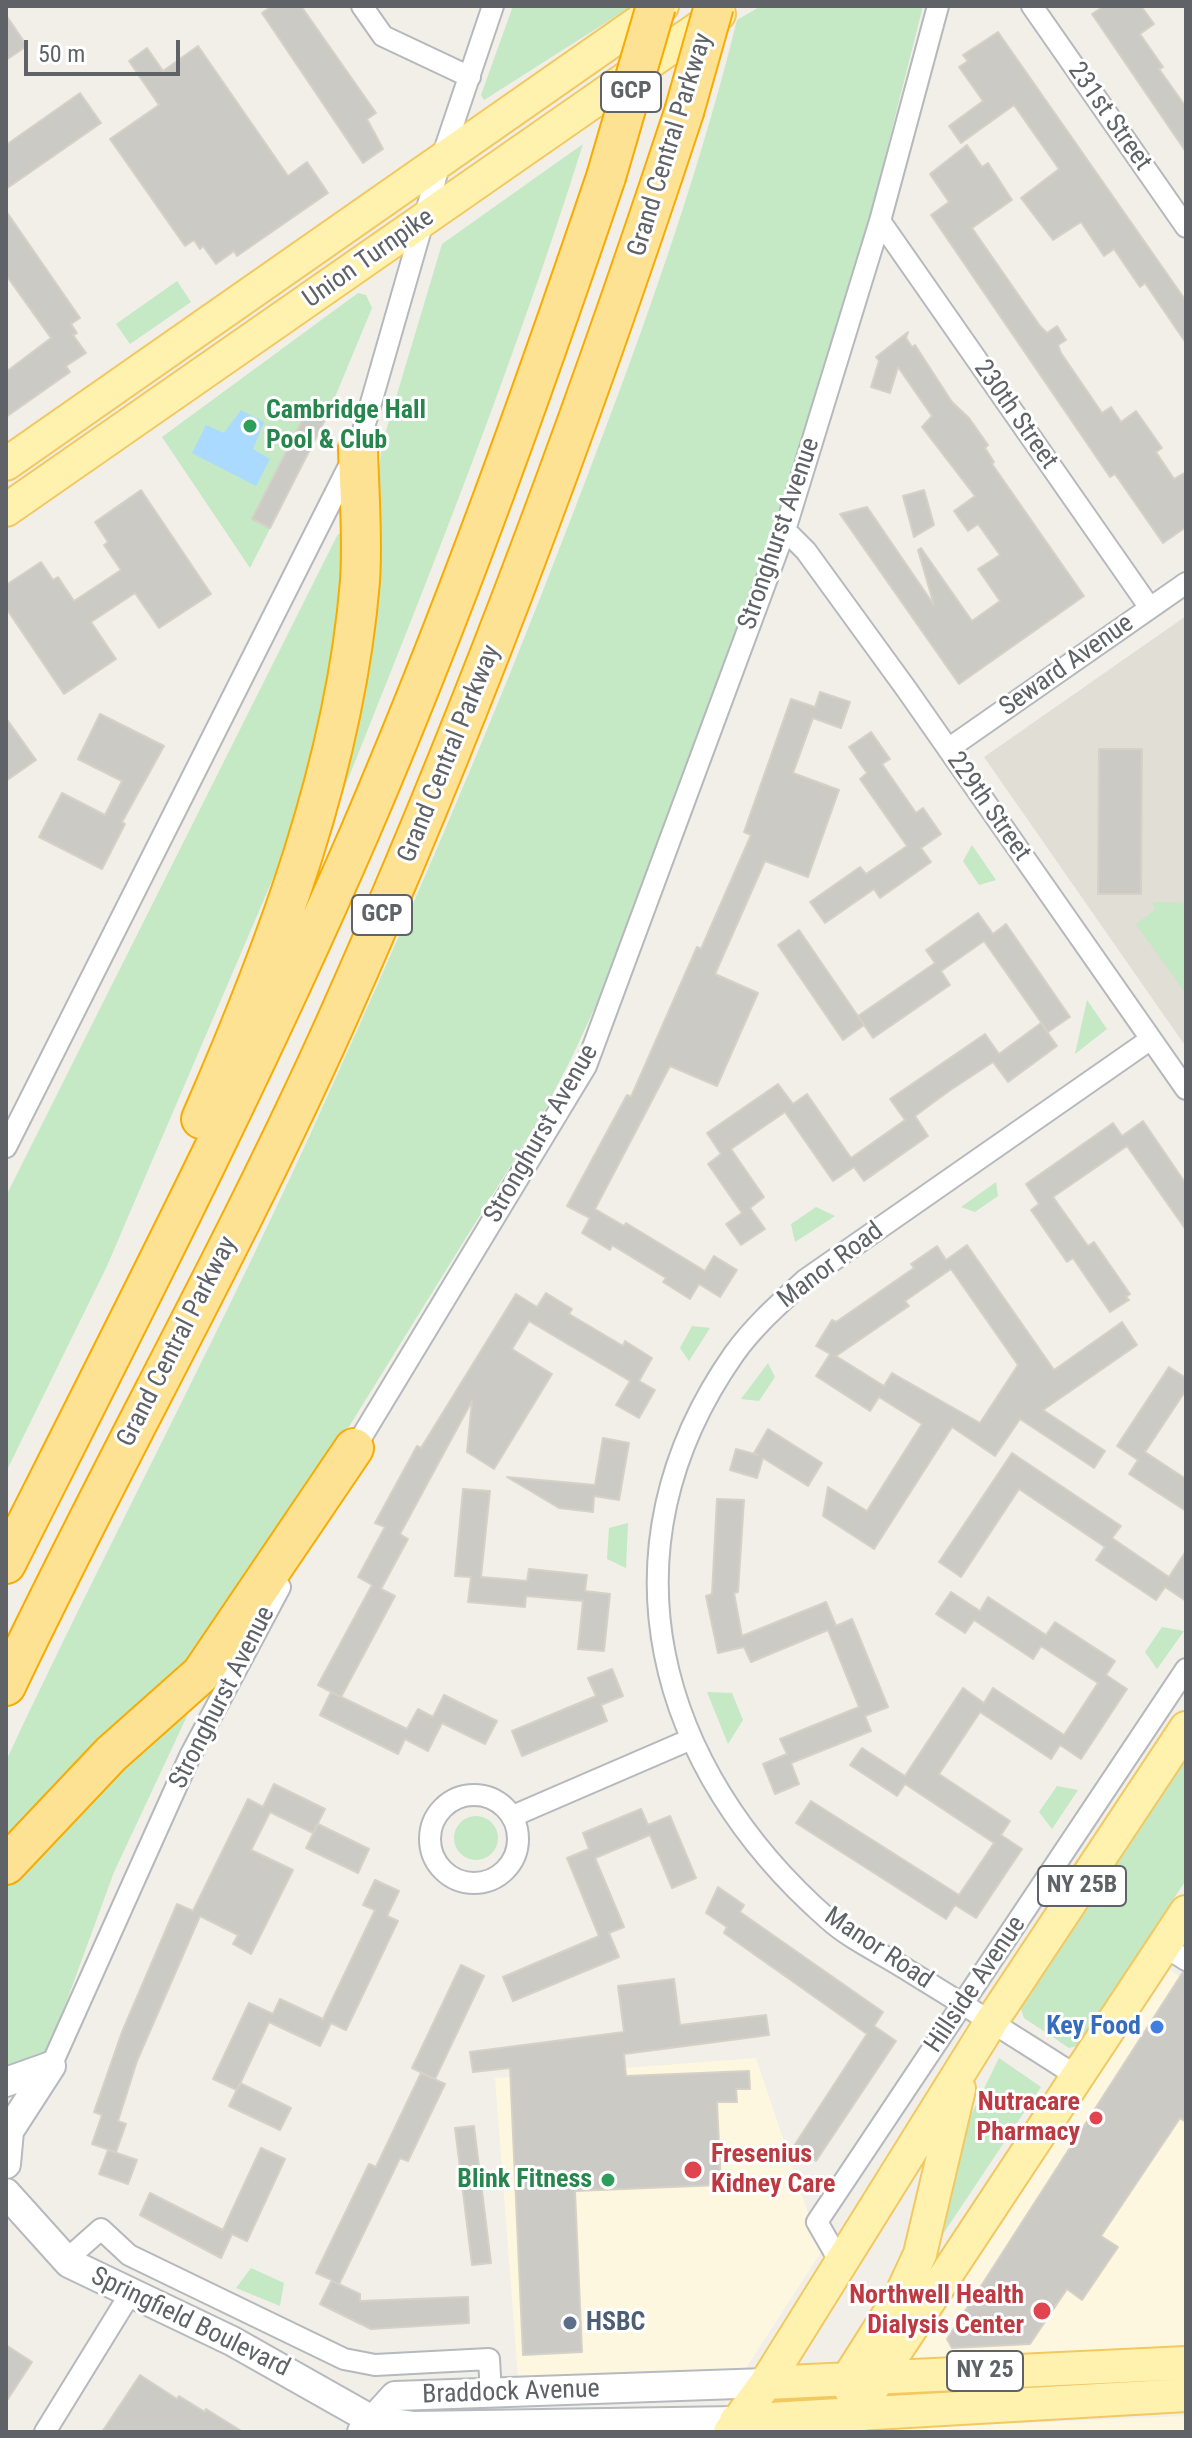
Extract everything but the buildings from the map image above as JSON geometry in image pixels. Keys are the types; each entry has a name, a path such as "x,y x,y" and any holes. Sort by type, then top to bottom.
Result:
{"highway":[{"name":"Grand Central Parkway","path":"6,1563 208,1162 360,830 495,490 606,177 659,6"},
{"name":"Grand Central Parkway","path":"6,1686 250,1200 334,1025 409,854 548,510 684,112 714,6"},
{"path":"6,1563 217,1082 291,887 324,788 343,704 360,579 358,448"},
{"path":"6,1865 111,1754 201,1674 354,1448"}],"main road":[{"name":"Union Turnpike","path":"6,464 440,163 659,6"},
{"name":"Union Turnpike","path":"6,510 731,6"},
{"name":"Hillside Avenue","path":"750,2426 766,2383 840,2262 991,2022 1186,1728"},
{"path":"864,2376 1078,2077 1175,1953 1186,1912"},
{"path":"851,2424 864,2376 920,2254 965,2064"},
{"name":"Braddock Avenue","path":"766,2383 1186,2363"},
{"name":"Braddock Avenue","path":"750,2426 851,2424 1186,2395"}],"street":[{"path":"362,6 383,36 470,77"},
{"path":"6,1147 358,448 440,163 493,6"},
{"name":"Stronghurst Avenue","path":"51,2066 190,1756 354,1448 586,1066 785,530 880,221 938,6"},
{"name":"231st Street","path":"1032,6 1186,227"},
{"name":"230th Street","path":"880,221 1150,608"},
{"name":"229th Street","path":"785,530 806,551 1186,1089"},
{"name":"Seward Avenue","path":"948,749 1186,583"},
{"name":"Manor Road","path":"1078,2077 831,1922 800,1893 727,1805 689,1740 671,1686 661,1629 658,1576 664,1518 684,1444 700,1409 734,1353 763,1319 805,1280 1151,1039"},
{"name":"Hillside Avenue","path":"840,2262 817,2222 1186,1669"},
{"path":"513,1816 689,1740"},
{"path":"472,1794 488,1797 502,1804 513,1816 518,1848 512,1863 493,1878 469,1883 453,1878 441,1868 432,1854 430,1838 433,1822 442,1808 456,1798 472,1794"},
{"path":"6,2082 51,2066"},
{"path":"6,2164 9,2131 51,2066"},
{"name":"Springfield Boulevard","path":"6,2193 66,2260 130,2294 232,2341 376,2428"},
{"name":"Springfield Boulevard","path":"66,2260 101,2229 129,2255 344,2359 375,2365 489,2359 491,2394"},
{"path":"45,2432 130,2294"},
{"name":"Braddock Avenue","path":"376,2428 395,2396 766,2383"},
{"name":"Braddock Avenue","path":"376,2428 750,2426"}],"shaded area":[{"path":"1186,616 1186,1047 984,757"},
{"path":"1170,1970 1186,1981 1186,2351 909,2362"},
{"path":"756,2058 821,2252 746,2368 518,2377 495,2078"},
{"path":"1186,2416 1184,2432 864,2432 865,2430"}],"green space":[{"path":"513,6 632,6 484,100 481,95"},
{"path":"761,6 923,6 870,216 767,565 603,990 542,1115 207,1656 6,1845 6,1761 272,1216 445,829 542,595 641,332 683,209 737,20"},
{"path":"583,144 492,410 321,847 383,441 442,244"},
{"path":"177,281 191,302 130,344 116,324"},
{"name":"Cambridge Hall Pool & Club","path":"358,293 366,295 372,308 328,414 250,568 162,437"},
{"path":"338,534 353,534 328,734 295,827 107,1266 6,1472 6,1196"},
{"path":"972,845 996,880 979,885 963,861"},
{"path":"1153,902 1186,903 1186,994 1136,924 1155,910"},
{"path":"1087,1000 1107,1029 1075,1054"},
{"path":"996,1182 998,1196 975,1212 961,1207"},
{"path":"816,1207 835,1216 795,1242 791,1224"},
{"path":"692,1326 710,1328 689,1361 680,1348"},
{"path":"768,1363 775,1377 759,1401 741,1399"},
{"path":"628,1523 626,1568 607,1559 609,1528"},
{"path":"1162,1627 1184,1631 1157,1669 1145,1652"},
{"path":"707,1692 732,1693 743,1720 728,1744"},
{"path":"188,1714 114,1872 48,2052 6,2076 6,1880 149,1744"},
{"path":"1186,1759 1186,1880 1077,2046 1069,2048 1024,2018 1021,2009"},
{"path":"1057,1786 1078,1790 1052,1829 1039,1812"},
{"path":"476,1816 492,1822 498,1838 492,1854 476,1860 460,1854 454,1838 460,1822"},
{"path":"999,2058 1041,2087 943,2234 970,2117"},
{"path":"251,2268 284,2283 280,2306 236,2288"}],"water":[{"path":"241,410 264,422 253,449 270,459 256,486 192,453 206,425 224,433"}],"place":[{"name":"Cambridge Hall Pool & Club","path":"250,426"},
{"name":"Key Food","path":"1157,2027"},
{"name":"Nutracare Pharmacy","path":"1096,2118"},
{"name":"Fresenius Kidney Care","path":"693,2170"},
{"name":"Blink Fitness","path":"608,2180"},
{"name":"Northwell Health Dialysis Center","path":"1042,2311"},
{"name":"HSBC","path":"570,2323"}]}
